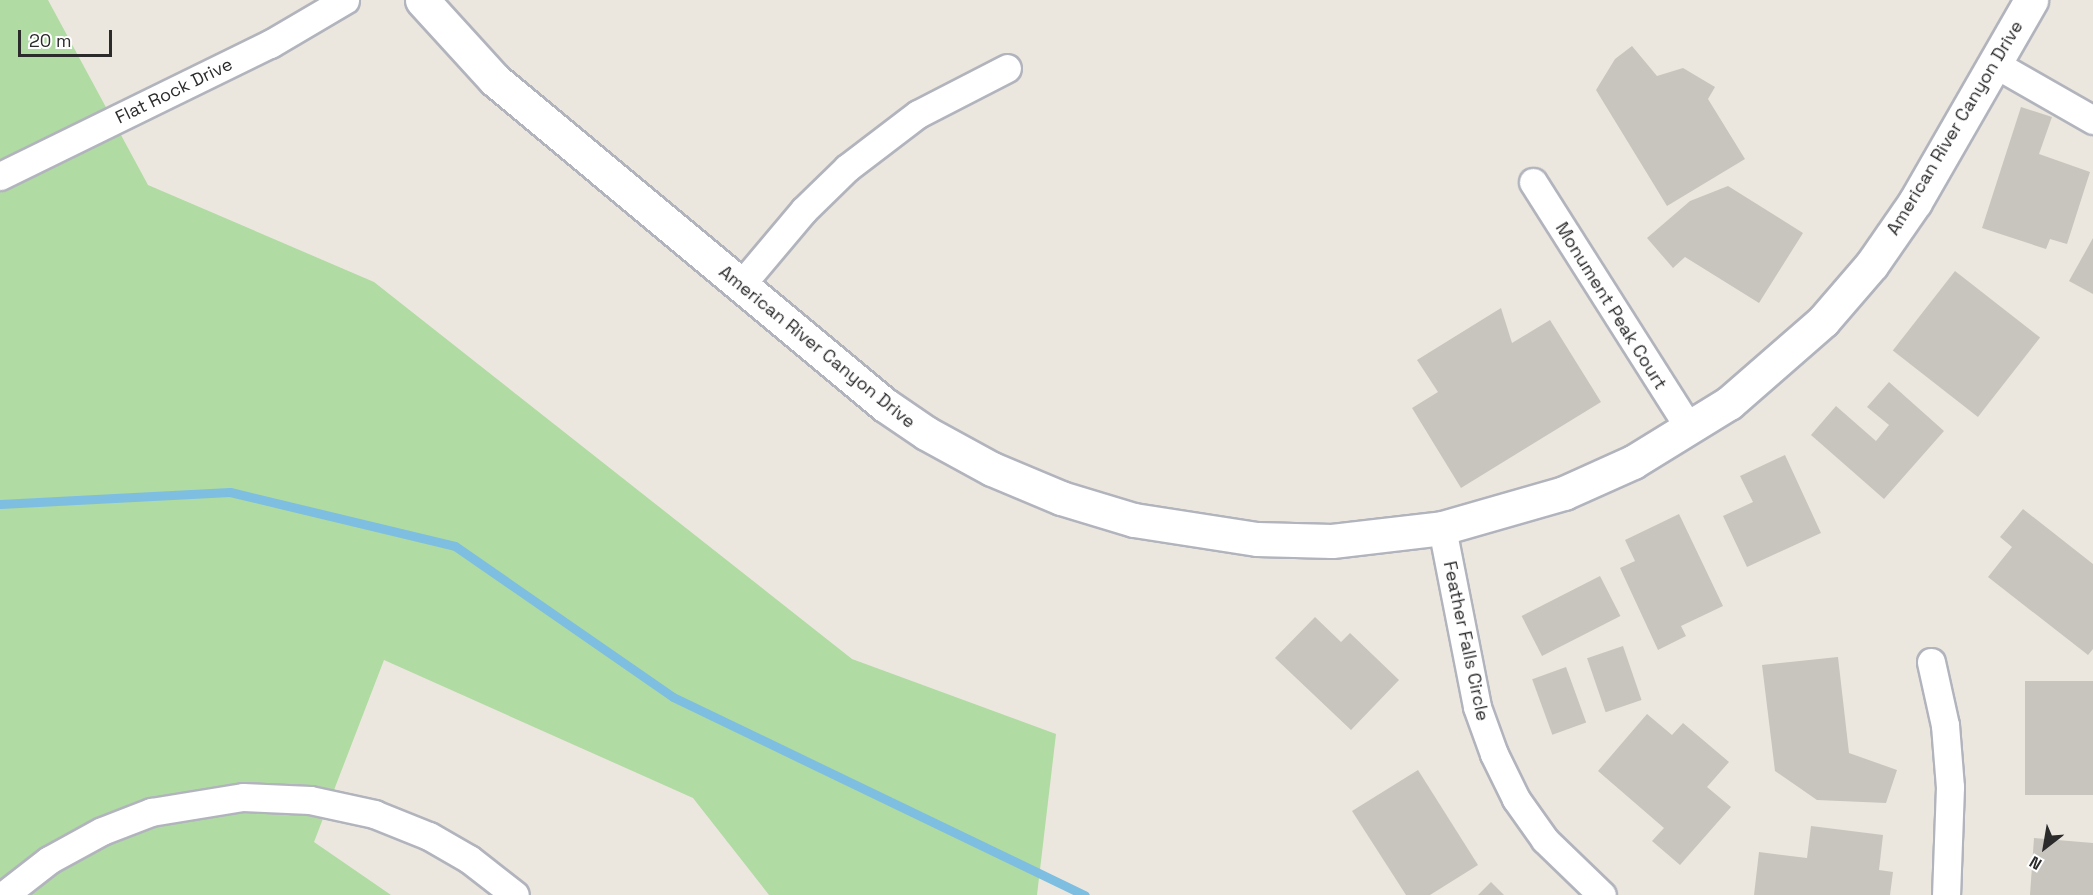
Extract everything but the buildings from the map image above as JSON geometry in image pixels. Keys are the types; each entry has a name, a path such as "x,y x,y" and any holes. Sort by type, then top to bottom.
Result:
{"street":[{"name":"Flat Rock Drive","path":"0,176 270,44 345,0"},
{"name":"American River Canyon Drive","path":"422,0 495,80 885,405 926,433 992,469 1061,498 1134,520 1257,539 1332,541 1442,528 1564,493 1633,462 1690,429 1786,355 1823,321 1872,264 1915,202 2031,0"},
{"path":"1995,64 2093,120"},
{"path":"740,286 804,210 847,168 918,114 1007,68"},
{"name":"Monument Peak Court","path":"1533,182 1690,429"},
{"name":"Feather Falls Circle","path":"1442,528 1477,707 1494,754 1516,799 1545,840 1602,895"},
{"path":"1931,662 1945,725 1950,787 1946,895"},
{"path":"4,895 49,860 102,831 151,812 243,797 310,800 374,814 429,836 469,859 515,895"}],"green space":[{"path":"0,0 48,0 148,185 374,282 852,659 1056,734 1037,895 769,895 693,798 384,660 314,842 391,895 0,895"}],"waterway":[{"path":"0,504 230,492 455,546 673,697 1085,895"}]}
